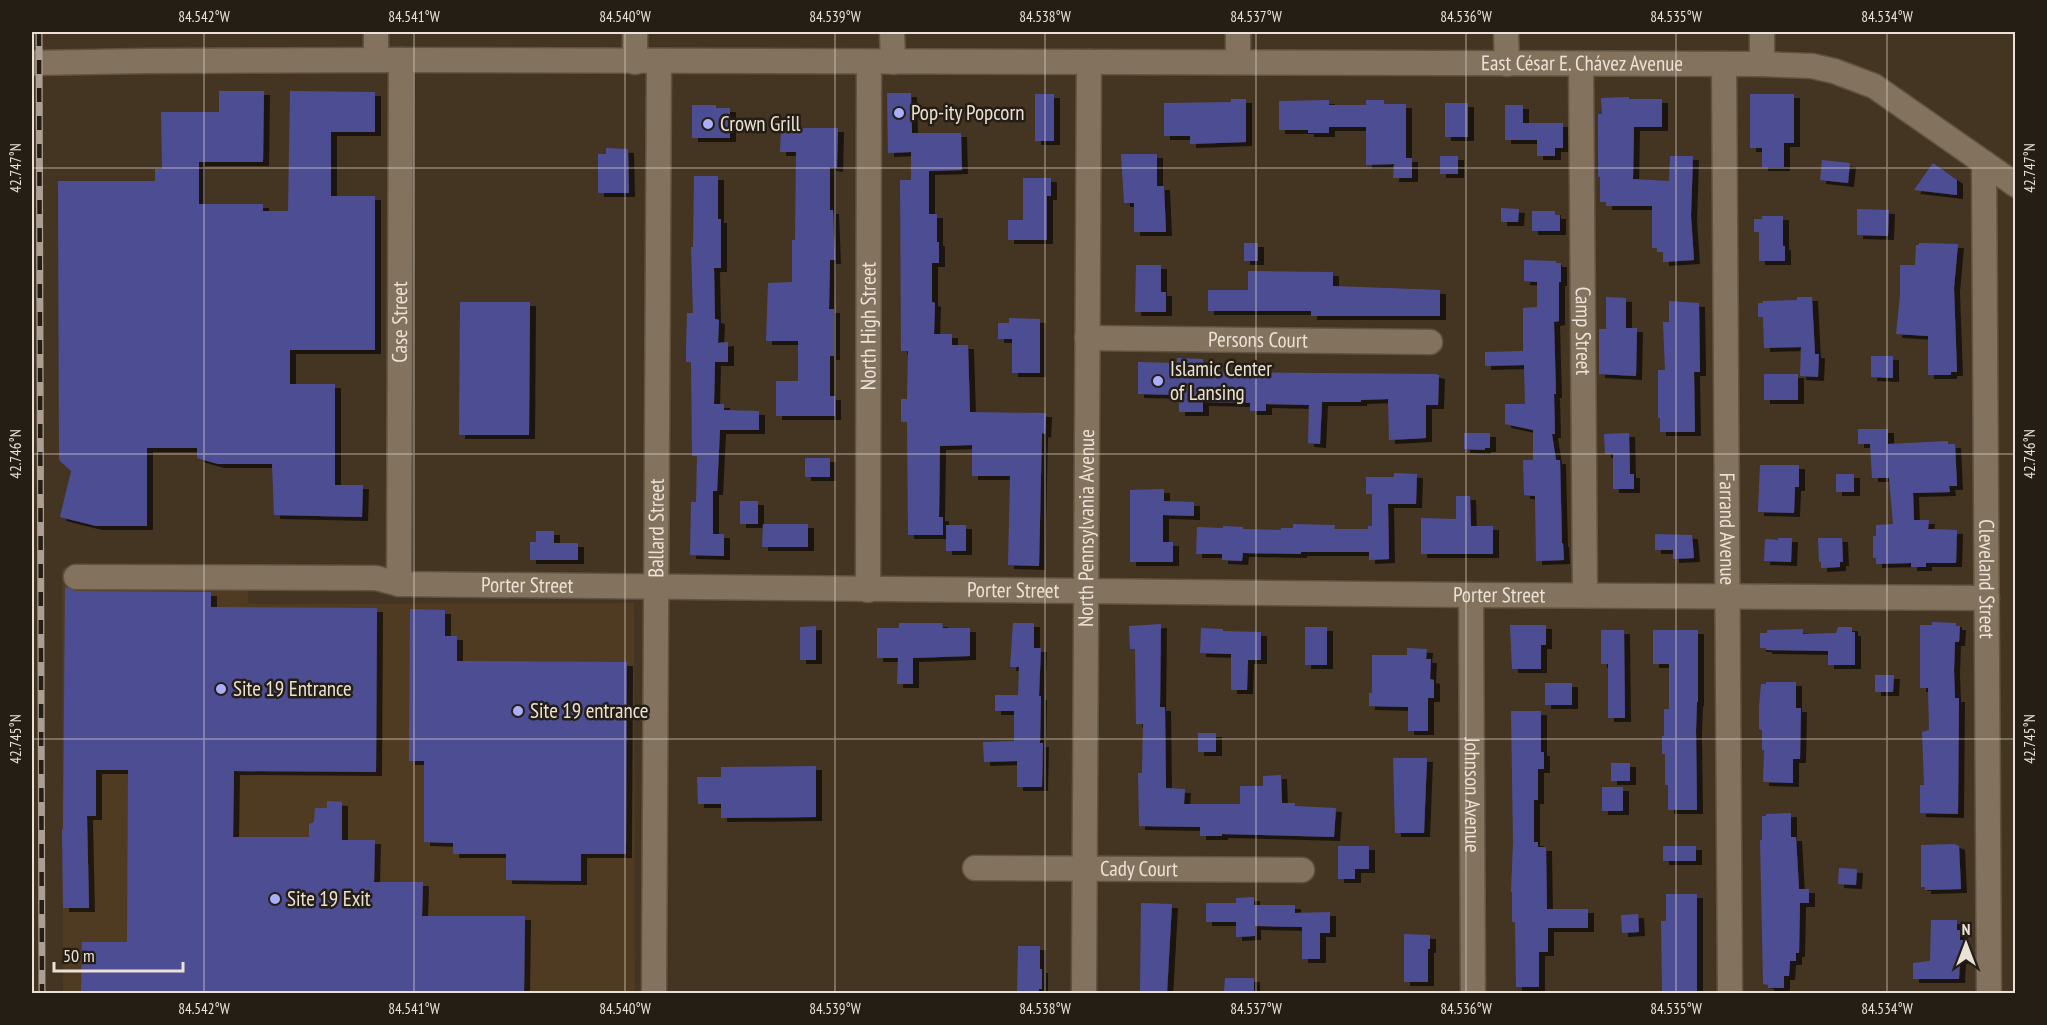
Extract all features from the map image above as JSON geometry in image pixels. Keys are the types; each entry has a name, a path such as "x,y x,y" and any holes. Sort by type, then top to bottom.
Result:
{"street":[{"path":"376,32 376,60"},
{"path":"634,32 635,62"},
{"name":"North High Street","path":"868,590 881,62 892,32"},
{"path":"1238,32 1238,62"},
{"path":"1506,32 1507,64"},
{"path":"1762,32 1762,64"},
{"name":"East César E. Chávez Avenue","path":"32,63 145,60 401,60 1812,66 1834,70 1874,86 2016,185"},
{"name":"Case Street","path":"399,584 401,60"},
{"name":"Ballard Street","path":"654,993 659,62"},
{"name":"North Pennsylvania Avenue","path":"1084,993 1089,62"},
{"name":"Camp Street","path":"1581,64 1585,595"},
{"name":"Farrand Avenue","path":"1724,64 1730,993"},
{"name":"Cleveland Street","path":"1984,163 1989,993"},
{"name":"Persons Court","path":"1087,339 1430,342"},
{"name":"Porter Street","path":"76,577 376,578 399,584 868,590 1987,598"},
{"name":"Johnson Avenue","path":"1471,595 1473,993"},
{"name":"Cady Court","path":"975,868 1302,870"}],"shaded area":[{"path":"248,566 248,604 634,603 635,993 63,993 62,567"}],"building":[{"path":"219,91 264,91 263,162 199,162 199,204 263,204 263,211 288,211 290,91 375,92 375,132 331,132 331,196 375,196 375,350 290,350 290,384 335,384 335,485 363,485 362,517 274,515 272,464 218,464 197,458 197,448 147,448 147,526 96,526 60,517 71,471 59,460 58,181 155,181 155,169 162,169 161,112 219,112"},
{"path":"887,93 911,93 912,133 961,133 962,170 929,171 929,214 937,214 937,242 939,242 939,263 932,263 932,302 935,303 934,334 952,334 952,345 968,345 970,412 1046,413 1045,434 1042,433 1039,566 1008,565 1010,476 972,476 972,445 940,446 939,517 943,517 943,535 908,535 907,422 901,422 901,399 907,399 908,351 901,351 900,180 911,180 911,152 888,153"},
{"path":"1035,94 1054,94 1054,141 1035,141"},
{"path":"1750,94 1794,94 1794,143 1784,143 1784,167 1762,167 1762,148 1750,148"},
{"path":"1629,97 1629,99 1662,99 1662,127 1634,127 1633,179 1669,181 1670,156 1693,156 1691,216 1694,260 1663,262 1663,252 1657,252 1657,248 1652,248 1652,206 1606,206 1606,202 1600,202 1598,114 1602,114 1601,98"},
{"path":"1231,99 1246,99 1246,142 1190,144 1190,136 1164,136 1164,103 1231,102"},
{"path":"1329,100 1329,105 1366,105 1366,100 1384,100 1384,104 1406,104 1406,158 1412,158 1412,178 1393,178 1394,164 1366,165 1366,127 1329,127 1329,133 1279,130 1279,101"},
{"path":"1445,103 1468,103 1468,137 1445,137"},
{"path":"692,105 716,105 716,108 730,108 730,138 692,138"},
{"path":"1505,105 1523,105 1523,123 1563,123 1563,148 1555,148 1555,156 1537,156 1537,140 1505,140"},
{"path":"781,128 838,128 837,168 830,167 830,210 833,210 835,260 830,260 829,309 834,309 834,356 830,356 830,396 835,396 835,416 776,416 776,381 798,381 798,341 766,341 768,283 792,282 792,240 795,240 796,152 780,152"},
{"path":"606,148 628,149 629,193 598,193 598,154 606,154"},
{"path":"1121,154 1157,154 1157,186 1164,186 1166,232 1134,232 1134,203 1124,203"},
{"path":"1440,156 1458,156 1458,174 1440,174"},
{"path":"1822,160 1850,163 1848,183 1820,180"},
{"path":"1933,163 1957,180 1957,195 1914,190"},
{"path":"694,176 718,176 721,268 714,268 715,319 719,320 718,343 728,342 728,362 715,362 714,404 724,404 724,410 759,411 759,430 720,430 717,491 713,491 713,534 724,534 724,556 690,555 691,502 696,502 697,456 692,456 691,362 686,362 686,349 687,313 693,313 691,247 693,247"},
{"path":"1023,178 1051,178 1051,196 1047,196 1047,240 1008,240 1008,220 1023,220"},
{"path":"1501,208 1519,209 1518,222 1501,222"},
{"path":"1857,209 1889,210 1888,236 1857,235"},
{"path":"1532,211 1555,211 1555,215 1560,215 1560,231 1532,231"},
{"path":"1762,216 1783,216 1785,261 1759,261 1759,232 1754,232 1754,219 1762,219"},
{"path":"1244,243 1258,243 1258,261 1244,261"},
{"path":"1919,243 1958,244 1954,288 1957,372 1951,372 1951,375 1928,375 1928,336 1896,334 1900,265 1915,265 1916,245"},
{"path":"1524,260 1561,263 1559,321 1554,322 1556,394 1554,394 1555,434 1552,434 1556,460 1560,460 1564,560 1536,561 1535,496 1524,495 1523,460 1533,460 1533,430 1505,424 1505,404 1525,404 1524,365 1485,366 1485,352 1523,351 1523,308 1537,307 1537,282 1524,281"},
{"path":"1136,265 1161,265 1161,292 1166,292 1166,312 1135,312"},
{"path":"1248,271 1333,272 1333,286 1440,290 1440,316 1311,316 1311,311 1208,311 1208,290 1248,290"},
{"path":"1606,297 1626,298 1626,328 1637,328 1636,376 1599,374 1599,329 1606,329"},
{"path":"1797,297 1812,297 1815,354 1819,354 1818,377 1800,376 1801,347 1764,348 1763,317 1758,317 1758,303 1797,300"},
{"path":"1669,301 1699,303 1700,372 1694,372 1695,432 1660,432 1658,370 1665,370 1663,322 1669,322"},
{"path":"460,302 530,302 529,435 459,435"},
{"path":"1009,318 1040,319 1040,373 1012,373 1012,339 998,339 998,323 1009,323"},
{"path":"1871,356 1893,356 1893,378 1871,377"},
{"path":"1177,358 1203,359 1203,372 1435,374 1439,375 1438,405 1426,405 1426,438 1389,440 1388,399 1322,402 1320,444 1308,443 1309,405 1266,404 1266,411 1250,411 1250,403 1203,402 1203,412 1179,412 1179,395 1138,394 1138,362 1177,363"},
{"path":"1764,374 1798,374 1798,400 1764,400"},
{"path":"1858,429 1888,429 1888,444 1948,441 1948,444 1955,444 1957,486 1949,486 1950,492 1913,493 1914,520 1929,520 1928,529 1957,530 1956,563 1926,563 1926,567 1911,567 1911,563 1876,564 1876,558 1873,558 1873,536 1876,536 1876,525 1893,524 1889,478 1872,478 1870,444 1858,444"},
{"path":"1464,433 1490,433 1490,448 1485,448 1485,450 1464,449"},
{"path":"1629,433 1630,474 1634,474 1634,489 1613,489 1613,454 1605,454 1604,434"},
{"path":"805,458 830,458 830,477 805,477"},
{"path":"1760,465 1799,465 1799,487 1795,487 1794,513 1758,512"},
{"path":"1394,473 1417,474 1416,504 1388,504 1389,559 1369,560 1369,552 1243,553 1242,561 1222,560 1222,554 1196,554 1197,527 1223,528 1223,526 1281,530 1281,528 1293,528 1293,524 1335,525 1334,529 1368,529 1368,526 1372,526 1372,494 1366,494 1366,477 1394,477"},
{"path":"1836,474 1854,474 1854,492 1836,492"},
{"path":"1164,489 1164,501 1194,502 1194,516 1163,515 1163,542 1173,542 1173,562 1130,562 1130,490"},
{"path":"1456,496 1470,496 1471,526 1493,526 1493,554 1421,554 1421,518 1456,519"},
{"path":"740,501 758,501 758,524 740,524"},
{"path":"763,524 808,524 808,547 762,547"},
{"path":"946,525 966,525 966,551 946,551"},
{"path":"536,531 554,531 554,543 578,543 578,560 530,560 530,542 536,542"},
{"path":"1655,534 1692,535 1694,558 1673,559 1673,550 1655,550"},
{"path":"1778,538 1792,538 1791,562 1764,561 1765,539 1778,540"},
{"path":"1818,538 1842,538 1843,562 1840,562 1840,567 1821,568"},
{"path":"65,587 76,591 211,592 211,607 377,608 376,772 234,771 233,837 309,837 309,824 314,822 315,808 327,808 327,801 342,802 342,840 375,840 374,882 423,882 422,916 525,916 524,993 81,993 82,942 127,942 128,770 96,770 96,816 87,816 89,908 63,908"},
{"name":"Site 19 entrance","path":"410,609 445,610 445,636 457,636 457,661 627,662 626,854 581,854 581,881 506,880 506,854 453,854 453,843 424,842 424,761 409,761"},
{"path":"1932,622 1956,623 1956,626 1960,626 1959,642 1955,642 1954,670 1955,698 1959,698 1958,814 1920,813 1920,785 1924,785 1922,732 1929,730 1928,688 1920,688 1920,625 1932,625"},
{"path":"899,623 942,623 943,628 970,628 970,656 913,658 913,684 897,684 898,658 877,658 877,628 899,628"},
{"path":"1013,623 1034,623 1034,648 1041,648 1039,696 1041,696 1040,743 1043,743 1042,787 1017,787 1017,761 984,762 983,742 1014,741 1014,711 995,711 995,695 1018,695 1019,667 1010,667"},
{"path":"1161,624 1160,707 1165,707 1166,788 1185,789 1184,804 1240,804 1240,786 1263,786 1263,776 1281,775 1282,803 1336,808 1334,837 1222,834 1222,836 1200,836 1200,827 1139,826 1138,773 1142,773 1143,724 1136,724 1135,649 1130,649 1129,626"},
{"path":"1510,625 1546,625 1546,645 1541,645 1541,669 1512,669"},
{"path":"816,626 816,660 800,660 800,627"},
{"path":"1305,627 1327,627 1327,665 1305,665"},
{"path":"1838,627 1852,627 1852,632 1855,632 1855,665 1828,665 1828,651 1760,648 1760,633 1767,633 1767,630 1803,629 1803,634 1836,633"},
{"path":"1201,628 1261,632 1261,660 1248,660 1247,690 1231,690 1231,654 1200,653"},
{"path":"1601,630 1624,630 1625,718 1608,718 1608,664 1601,664"},
{"path":"1653,630 1698,630 1697,810 1668,810 1668,785 1665,785 1665,754 1662,754 1662,736 1664,736 1664,709 1669,709 1669,664 1653,664"},
{"path":"1407,648 1427,649 1426,659 1431,659 1430,679 1434,680 1434,698 1428,698 1428,731 1408,731 1408,707 1369,706 1369,693 1372,693 1372,655 1407,655"},
{"path":"1875,675 1894,675 1893,692 1875,692"},
{"path":"1766,682 1796,682 1796,708 1801,708 1800,759 1793,759 1793,783 1763,782 1764,750 1762,750 1762,730 1759,729 1759,707 1761,684 1766,684"},
{"path":"1545,683 1572,683 1572,705 1545,705"},
{"path":"1511,711 1541,711 1541,752 1544,752 1544,769 1538,769 1538,800 1534,800 1534,842 1538,842 1538,847 1546,847 1547,909 1588,909 1588,928 1548,928 1548,952 1539,952 1539,987 1516,987 1515,922 1512,922 1511,892 1513,842"},
{"path":"1198,733 1216,733 1216,752 1198,752"},
{"path":"1393,758 1427,758 1424,833 1395,833"},
{"path":"1611,763 1630,763 1630,781 1611,781"},
{"path":"816,766 816,817 721,818 721,804 698,804 697,777 721,777 721,767"},
{"path":"1602,787 1623,787 1623,811 1602,811"},
{"path":"1791,813 1791,837 1796,837 1799,889 1809,889 1809,903 1800,903 1799,953 1796,953 1796,961 1790,961 1789,976 1784,976 1784,988 1768,988 1768,985 1763,984 1760,840 1762,840 1762,816"},
{"path":"1954,844 1959,846 1961,889 1925,890 1925,887 1921,887 1921,845"},
{"path":"1338,846 1369,846 1369,869 1355,869 1355,879 1338,879"},
{"path":"1663,846 1696,846 1696,861 1663,861"},
{"path":"1839,868 1857,869 1856,885 1838,884"},
{"path":"1666,894 1697,894 1697,992 1662,992 1661,921 1666,921"},
{"path":"1254,897 1254,905 1295,905 1295,913 1330,912 1330,933 1320,933 1320,959 1302,959 1302,927 1255,926 1255,936 1236,937 1236,922 1206,922 1206,903 1236,903 1236,898"},
{"path":"1141,903 1172,904 1167,993 1140,991"},
{"path":"1638,914 1639,932 1622,933 1621,915"},
{"path":"1931,920 1957,920 1960,940 1963,940 1963,960 1960,960 1959,979 1913,979 1913,963 1930,961"},
{"path":"1404,934 1430,935 1428,982 1404,982"},
{"path":"1018,946 1040,946 1042,989 1039,989 1039,993 1017,993"},
{"path":"1225,978 1254,978 1254,993 1224,993"}],"railway":[{"path":"39,32 42,994"}],"place":[{"name":"Pop-ity Popcorn","path":"899,113"},
{"name":"Crown Grill","path":"708,124"},
{"name":"Islamic Center of Lansing","path":"1158,381"},
{"name":"Site 19 Entrance","path":"221,689"},
{"name":"Site 19 entrance","path":"518,711"},
{"name":"Site 19 Exit","path":"275,899"}]}
